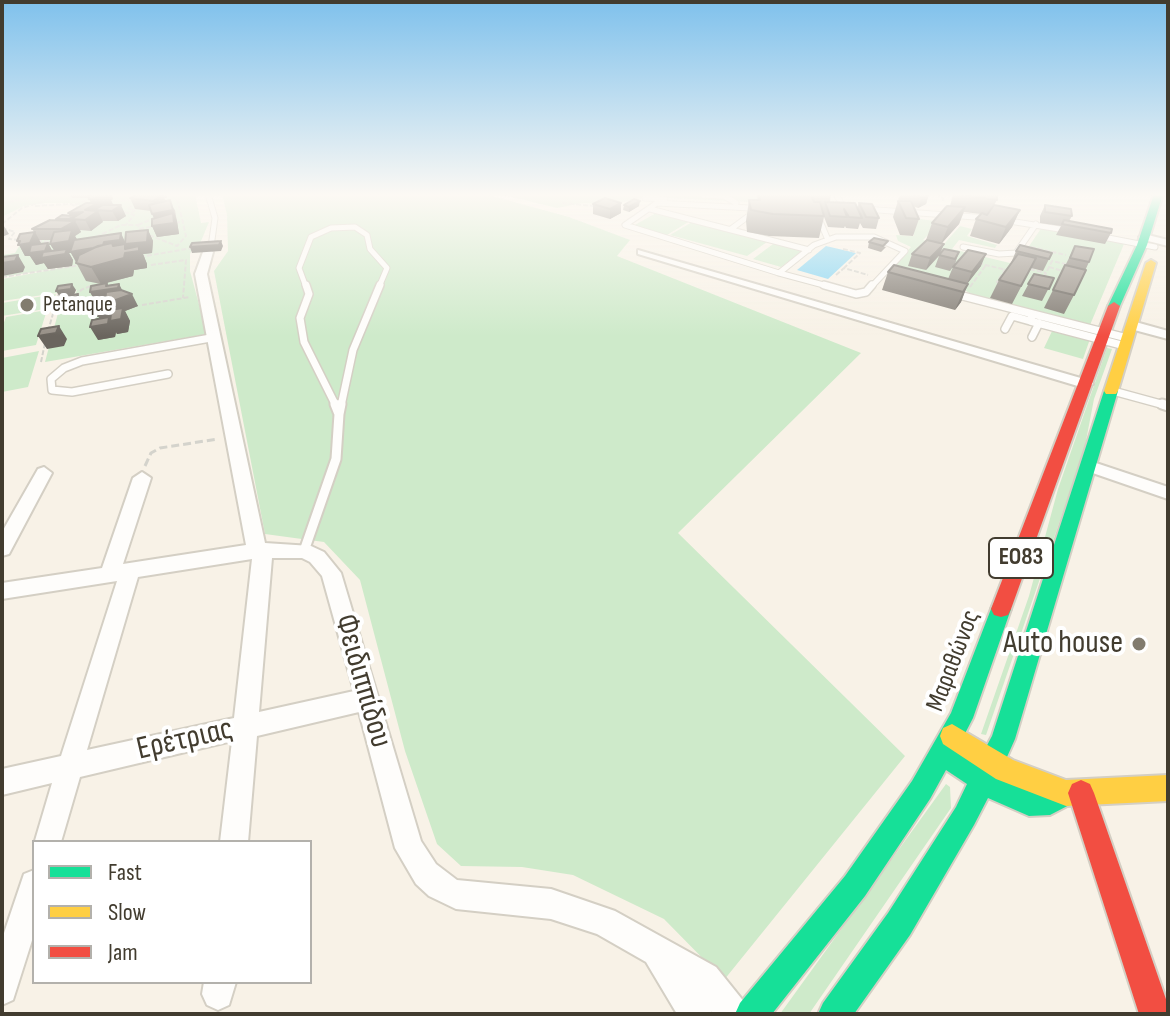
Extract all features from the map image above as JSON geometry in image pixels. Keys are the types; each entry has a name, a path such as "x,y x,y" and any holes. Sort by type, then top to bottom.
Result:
{"main road":[{"name":"Μαραθώνος","path":"751,1014 855,886 943,754 1086,384 1097,334 1146,242"},
{"name":"Μαραθώνος","path":"834,1014 899,924 983,781 1003,739 1129,337 1146,242"},
{"path":"952,736 1018,777 1074,793"},
{"path":"943,754 983,781 1029,803 1050,802 1074,793 1168,788"},
{"path":"1074,793 1155,1014"}],"street":[{"path":"210,248 201,274 216,337 233,437 260,550 234,840"},
{"path":"642,252 1001,356 1086,384"},
{"path":"1129,337 1168,335"},
{"path":"1090,466 1168,493"},
{"path":"2,549 44,473"},
{"path":"48,840 70,767 142,478"},
{"path":"2,591 260,550 304,551"},
{"name":"Φειδιππίδου","path":"304,551 317,557 331,573 409,848 426,874 439,886 456,894 551,904 604,922 705,978 734,1014"},
{"name":"Ερέτριας","path":"2,782 368,699"},
{"path":"2,989 32,891"},
{"name":"Φειδιππίδου","path":"657,952 696,1014"}],"lane":[{"path":"210,248 211,241"},
{"path":"309,241 299,268 309,294 300,318 304,342 315,367 325,379 339,414"},
{"path":"304,551 336,459 339,414 353,350 387,268 370,249 368,241"},
{"path":"682,241 771,267 779,273 845,291 866,292 905,251 886,241"},
{"path":"777,241 809,250"},
{"path":"779,273 825,241"},
{"path":"963,247 999,254 1016,253 1024,241"},
{"path":"882,275 897,279"},
{"path":"943,291 1034,320"},
{"path":"1005,329 1012,316 1097,334 1129,337"},
{"path":"1032,337 1034,320"},
{"path":"168,374 72,392 52,390 51,379 64,368 82,361 216,337"},
{"path":"1113,391 1168,406"}],"path":[{"path":"39,241 58,243"},
{"path":"163,241 177,246"},
{"path":"168,252 181,241"},
{"path":"1022,245 1066,255 1064,264 1052,261 1043,278 1055,281"},
{"path":"137,257 210,248"},
{"path":"828,282 860,253 840,248"},
{"path":"1001,284 997,282 1016,253"},
{"path":"151,265 186,260 183,298"},
{"path":"973,262 1019,273"},
{"path":"2,277 91,264"},
{"path":"1009,264 1046,273"},
{"path":"969,289 986,265"},
{"path":"1049,267 1073,273"},
{"path":"844,268 870,275 857,287 845,291"},
{"path":"57,301 78,297 81,290 93,285"},
{"path":"41,362 60,292"},
{"path":"142,305 205,294"},
{"path":"142,478 151,453 160,448 233,437"}],"green space":[{"path":"201,241 190,254 190,271 207,334 45,362 62,298 75,295 77,290 2,301 2,279 83,264 2,277 2,255 15,253 21,243"},
{"path":"228,241 629,241 617,256 861,353 678,533 905,756 724,980 664,919 573,875 522,867 461,866 437,844 405,751 360,580 324,542 265,534 214,271 228,251"},
{"path":"694,241 767,242 747,256"},
{"path":"899,241 929,241 943,245 946,241 958,241 952,249 1043,271 1021,258 1032,241 1124,244 1090,325 890,270 911,247"},
{"path":"965,241 985,241 997,245 995,248"},
{"path":"773,244 802,251 781,267 753,259"},
{"name":"Petanque","path":"56,294 51,308 2,316 2,303"},
{"path":"47,310 36,345 2,351 2,328 6,317"},
{"path":"1053,329 1090,339 1083,359 1044,348"},
{"path":"1107,348 1112,349 1094,399 1084,451 986,735 981,734 1029,596 1058,489"},
{"path":"39,351 28,387 2,392 2,358"},
{"path":"946,784 950,787 951,808 809,1014 780,1014"}],"water":[{"path":"826,246 856,253 828,279 797,270"}],"building":[{"path":"74,241 109,241 93,248 70,252"},
{"path":"221,241 219,245 190,247 192,243"},
{"path":"870,241 888,241 883,246"},
{"path":"925,241 944,244 930,258 912,254"},
{"path":"48,243 45,251 29,253 31,245"},
{"path":"112,243 113,246 125,244 125,249 139,246 139,251 125,253 124,258 91,267 76,263 79,255"},
{"path":"1020,245 1052,253 1049,259 1016,251"},
{"path":"1075,246 1094,249 1089,262 1070,258"},
{"path":"67,249 65,254 41,258 43,252"},
{"path":"944,249 959,252 955,259 939,255"},
{"path":"968,250 986,254 972,272 953,267"},
{"path":"1018,254 1036,258 1021,286 999,280"},
{"path":"18,255 15,261 2,263 2,257"},
{"path":"894,265 968,284 963,292 888,272"},
{"path":"1065,265 1086,270 1074,295 1053,290"},
{"path":"1034,274 1054,278 1049,289 1028,284"},
{"path":"107,283 106,286 119,284 118,288 90,292 91,286"},
{"path":"72,284 71,289 56,291 58,286"},
{"path":"121,290 132,294 105,304 106,292"},
{"path":"78,294 76,300 60,303 62,297"},
{"path":"117,306 116,309 123,308 121,319 110,321 111,314 98,316 100,309"},
{"path":"109,317 108,324 90,327 92,320"},
{"path":"59,326 56,333 38,336 41,329"}],"traffic: fast":[{"path":"1114,306 1143,241"},
{"path":"834,1014 899,924 965,816 1003,739 1111,391"},
{"path":"751,1014 855,886 921,790 961,718 1001,609"},
{"path":"943,754 1000,791 1029,803 1050,802 1066,793"}],"traffic: slow":[{"path":"1111,391 1151,263"},
{"path":"952,736 1005,770 1066,793 1168,788"}],"traffic: jam":[{"path":"1001,609 1114,306"},
{"path":"1081,793 1155,1014"}],"place":[{"name":"Petanque","path":"27,305"},
{"name":"Auto house","path":"1139,644"}]}
